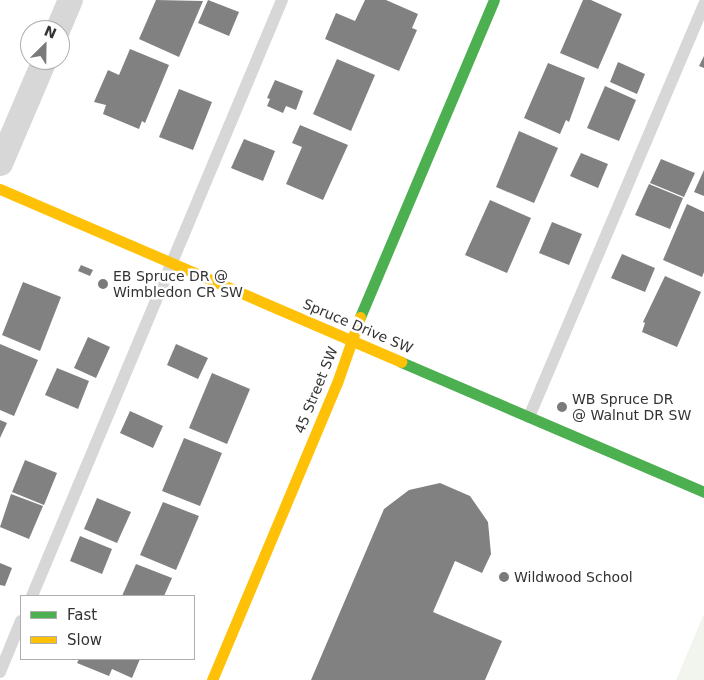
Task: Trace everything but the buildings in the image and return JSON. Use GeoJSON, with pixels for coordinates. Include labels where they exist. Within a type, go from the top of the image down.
{"type":"FeatureCollection","features":[{"type":"Feature","properties":{"kind":"street"},"geometry":{"type":"LineString","coordinates":[[61,20],[70,0]]}},
{"type":"Feature","properties":{"kind":"street","name":"45 Street SW"},"geometry":{"type":"LineString","coordinates":[[212,680],[337,383],[365,303],[494,0]]}},
{"type":"Feature","properties":{"kind":"street"},"geometry":{"type":"LineString","coordinates":[[0,163],[40,70]]}},
{"type":"Feature","properties":{"kind":"street","name":"Spruce Drive SW"},"geometry":{"type":"LineString","coordinates":[[0,189],[704,492]]}},
{"type":"Feature","properties":{"kind":"lane"},"geometry":{"type":"LineString","coordinates":[[32,595],[282,0]]}},
{"type":"Feature","properties":{"kind":"lane"},"geometry":{"type":"LineString","coordinates":[[529,417],[704,4]]}},
{"type":"Feature","properties":{"kind":"lane"},"geometry":{"type":"LineString","coordinates":[[0,672],[20,623]]}},
{"type":"Feature","properties":{"kind":"shaded area"},"geometry":{"type":"Polygon","coordinates":[[[704,614],[704,680],[676,680],[704,614]]]}},
{"type":"Feature","properties":{"kind":"traffic: fast"},"geometry":{"type":"LineString","coordinates":[[360,317],[494,0]]}},
{"type":"Feature","properties":{"kind":"traffic: fast"},"geometry":{"type":"LineString","coordinates":[[401,362],[704,492]]}},
{"type":"Feature","properties":{"kind":"traffic: slow"},"geometry":{"type":"LineString","coordinates":[[0,189],[401,362]]}},
{"type":"Feature","properties":{"kind":"traffic: slow"},"geometry":{"type":"LineString","coordinates":[[212,680],[337,383],[360,317]]}},
{"type":"Feature","properties":{"kind":"place","name":"EB Spruce DR @ Wimbledon CR SW"},"geometry":{"type":"Point","coordinates":[103,284]}},
{"type":"Feature","properties":{"kind":"place","name":"WB Spruce DR @ Walnut DR SW"},"geometry":{"type":"Point","coordinates":[562,407]}},
{"type":"Feature","properties":{"kind":"place","name":"Wildwood School"},"geometry":{"type":"Point","coordinates":[504,577]}}]}
